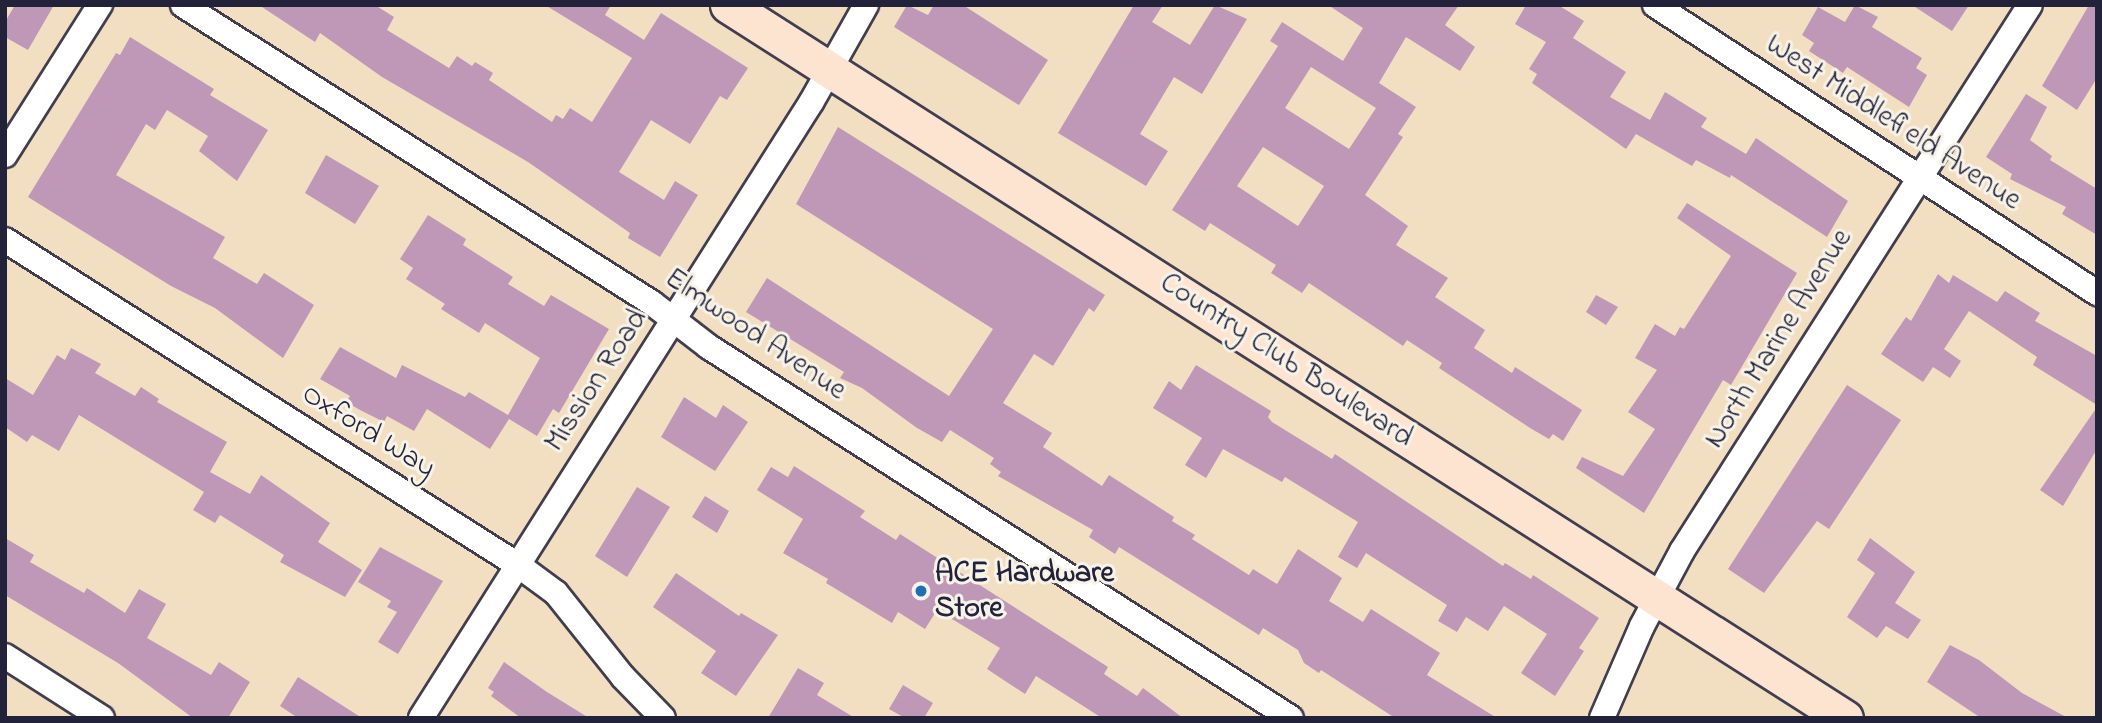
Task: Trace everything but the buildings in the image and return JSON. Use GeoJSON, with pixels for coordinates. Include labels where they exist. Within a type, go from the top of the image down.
{"type":"FeatureCollection","features":[{"type":"Feature","properties":{"kind":"street"},"geometry":{"type":"LineString","coordinates":[[5,155],[100,5]]}},
{"type":"Feature","properties":{"kind":"street","name":"Elmwood Avenue"},"geometry":{"type":"LineString","coordinates":[[183,5],[1291,718]]}},
{"type":"Feature","properties":{"kind":"street","name":"Country Club Boulevard"},"geometry":{"type":"LineString","coordinates":[[728,5],[1845,718]]}},
{"type":"Feature","properties":{"kind":"street","name":"Mission Road"},"geometry":{"type":"LineString","coordinates":[[421,718],[674,320],[830,70],[866,5]]}},
{"type":"Feature","properties":{"kind":"street","name":"West Middlefield Avenue"},"geometry":{"type":"LineString","coordinates":[[1655,5],[2097,293]]}},
{"type":"Feature","properties":{"kind":"street","name":"North Marine Avenue"},"geometry":{"type":"LineString","coordinates":[[1602,718],[1656,597],[2029,5]]}},
{"type":"Feature","properties":{"kind":"street","name":"Oxford Way"},"geometry":{"type":"LineString","coordinates":[[5,240],[518,565],[556,593],[623,677],[663,718]]}},
{"type":"Feature","properties":{"kind":"street"},"geometry":{"type":"LineString","coordinates":[[5,656],[102,718]]}},
{"type":"Feature","properties":{"kind":"place","name":"ACE Hardware Store"},"geometry":{"type":"Point","coordinates":[921,591]}}]}
